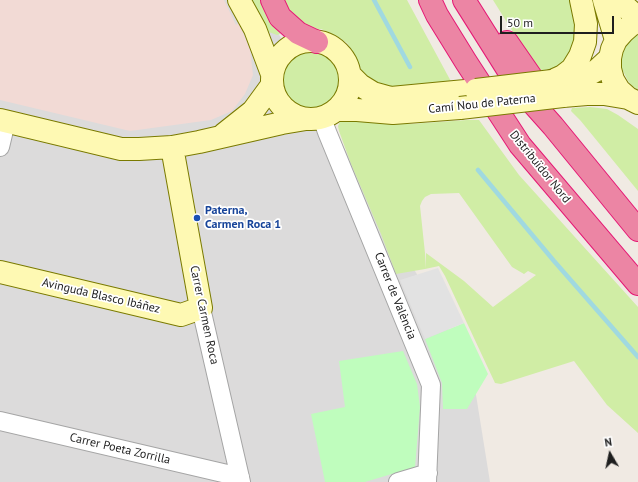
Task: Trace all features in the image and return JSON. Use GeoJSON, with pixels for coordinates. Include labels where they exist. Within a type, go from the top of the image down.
{"type":"FeatureCollection","features":[{"type":"Feature","properties":{"kind":"highway"},"geometry":{"type":"LineString","coordinates":[[272,0],[280,17],[298,33],[317,42]]}},
{"type":"Feature","properties":{"kind":"highway"},"geometry":{"type":"LineString","coordinates":[[415,0],[426,19],[466,62]]}},
{"type":"Feature","properties":{"kind":"highway","name":"Distribuïdor Nord"},"geometry":{"type":"LineString","coordinates":[[430,0],[437,15],[466,62],[520,145],[638,284]]}},
{"type":"Feature","properties":{"kind":"highway"},"geometry":{"type":"LineString","coordinates":[[464,0],[520,89],[553,126],[638,230]]}},
{"type":"Feature","properties":{"kind":"highway"},"geometry":{"type":"LineString","coordinates":[[478,0],[534,81],[553,126]]}},
{"type":"Feature","properties":{"kind":"street"},"geometry":{"type":"LineString","coordinates":[[239,0],[255,30],[272,80],[275,97],[283,108],[293,115],[321,116]]}},
{"type":"Feature","properties":{"kind":"street"},"geometry":{"type":"LineString","coordinates":[[557,88],[563,76],[572,69],[580,56],[585,42],[586,24],[581,0]]}},
{"type":"Feature","properties":{"kind":"street"},"geometry":{"type":"LineString","coordinates":[[604,0],[613,49],[610,69],[613,80],[619,90],[635,102]]}},
{"type":"Feature","properties":{"kind":"street"},"geometry":{"type":"LineString","coordinates":[[618,0],[638,18]]}},
{"type":"Feature","properties":{"kind":"street","name":"Camí Nou de Paterna"},"geometry":{"type":"LineString","coordinates":[[321,116],[357,110],[393,113],[456,100],[557,88],[574,83],[597,70],[613,49],[623,32],[631,25],[638,22]]}},
{"type":"Feature","properties":{"kind":"street"},"geometry":{"type":"LineString","coordinates":[[255,30],[276,43],[290,47]]}},
{"type":"Feature","properties":{"kind":"street"},"geometry":{"type":"LineString","coordinates":[[0,147],[3,121],[121,149],[139,150],[172,147],[220,138],[282,123],[321,116],[344,101],[349,88],[350,75],[346,63],[339,52],[328,45],[308,41],[298,43],[290,47],[282,54],[275,64],[272,80],[253,111],[220,138]]}},
{"type":"Feature","properties":{"kind":"street","name":"Camí Nou de Paterna"},"geometry":{"type":"LineString","coordinates":[[350,75],[360,85],[373,93],[391,98],[456,100],[476,90],[557,88],[587,94],[604,94],[635,102]]}},
{"type":"Feature","properties":{"kind":"street","name":"Carrer de València"},"geometry":{"type":"LineString","coordinates":[[321,116],[431,385],[428,477]]}},
{"type":"Feature","properties":{"kind":"street","name":"Carrer Carmen Roca"},"geometry":{"type":"LineString","coordinates":[[172,147],[201,308],[240,480]]}},
{"type":"Feature","properties":{"kind":"street","name":"Avinguda Blasco Ibáñez"},"geometry":{"type":"LineString","coordinates":[[0,272],[181,315],[201,308]]}},
{"type":"Feature","properties":{"kind":"street","name":"Carrer Poeta Zorrilla"},"geometry":{"type":"LineString","coordinates":[[0,421],[240,480]]}},
{"type":"Feature","properties":{"kind":"street"},"geometry":{"type":"LineString","coordinates":[[398,482],[428,477]]}},
{"type":"Feature","properties":{"kind":"shaded area"},"geometry":{"type":"Polygon","coordinates":[[[0,0],[259,0],[472,370],[490,482],[0,482],[0,0]]]}},
{"type":"Feature","properties":{"kind":"shaded area"},"geometry":{"type":"Polygon","coordinates":[[[0,0],[224,0],[236,25],[239,23],[250,49],[253,75],[245,94],[232,111],[211,120],[130,131],[0,100],[0,0]]]}},
{"type":"Feature","properties":{"kind":"shaded area"},"geometry":{"type":"Polygon","coordinates":[[[438,268],[464,323],[425,339],[400,280],[438,268]]]}},
{"type":"Feature","properties":{"kind":"green space"},"geometry":{"type":"Polygon","coordinates":[[[248,0],[260,0],[280,30],[280,34],[277,35],[269,32],[262,26],[248,0]]]}},
{"type":"Feature","properties":{"kind":"green space"},"geometry":{"type":"Polygon","coordinates":[[[280,0],[407,0],[454,87],[389,90],[364,76],[355,55],[347,43],[335,35],[321,29],[301,27],[280,0]]]}},
{"type":"Feature","properties":{"kind":"green space"},"geometry":{"type":"Polygon","coordinates":[[[493,0],[573,0],[578,43],[562,72],[538,72],[493,0]]]}},
{"type":"Feature","properties":{"kind":"green space"},"geometry":{"type":"Polygon","coordinates":[[[638,34],[638,90],[628,81],[622,69],[621,62],[624,49],[638,34]]]}},
{"type":"Feature","properties":{"kind":"green space"},"geometry":{"type":"Polygon","coordinates":[[[311,50],[328,55],[336,63],[341,80],[336,97],[328,105],[311,110],[294,105],[286,97],[281,80],[286,63],[294,55],[311,50]]]}},
{"type":"Feature","properties":{"kind":"green space"},"geometry":{"type":"Polygon","coordinates":[[[590,107],[607,109],[638,129],[638,191],[571,111],[572,108],[590,107]]]}},
{"type":"Feature","properties":{"kind":"green space"},"geometry":{"type":"Polygon","coordinates":[[[342,118],[376,121],[390,124],[479,120],[519,175],[638,307],[638,433],[607,405],[574,361],[501,384],[495,383],[439,266],[425,269],[396,274],[339,131],[338,126],[342,118]],[[459,193],[431,194],[425,197],[422,201],[420,206],[425,253],[425,269],[426,253],[464,281],[493,307],[536,275],[528,271],[524,274],[512,267],[459,193]]]}},
{"type":"Feature","properties":{"kind":"green space"},"geometry":{"type":"Polygon","coordinates":[[[464,323],[488,374],[467,409],[443,409],[442,383],[425,339],[464,323]]]}},
{"type":"Feature","properties":{"kind":"green space"},"geometry":{"type":"Polygon","coordinates":[[[403,351],[417,384],[420,407],[415,467],[365,482],[325,482],[311,414],[345,407],[339,361],[403,351]]]}},
{"type":"Feature","properties":{"kind":"waterway"},"geometry":{"type":"LineString","coordinates":[[374,0],[410,67]]}},
{"type":"Feature","properties":{"kind":"waterway"},"geometry":{"type":"LineString","coordinates":[[478,170],[554,261],[638,357]]}},
{"type":"Feature","properties":{"kind":"place","name":"Paterna, Carmen Roca 1"},"geometry":{"type":"Point","coordinates":[197,218]}}]}
